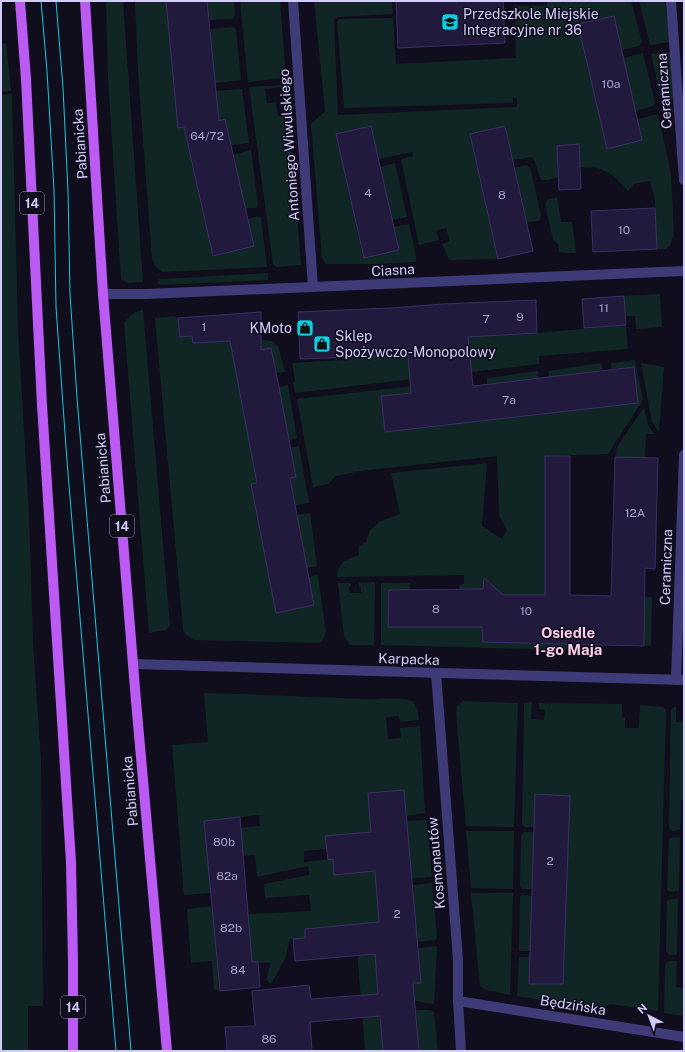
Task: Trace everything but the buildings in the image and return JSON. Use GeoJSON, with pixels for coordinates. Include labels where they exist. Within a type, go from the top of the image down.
{"type":"FeatureCollection","features":[{"type":"Feature","properties":{"kind":"main road","name":"14"},"geometry":{"type":"LineString","coordinates":[[20,1],[26,79],[42,405],[71,862],[73,1051]]}},
{"type":"Feature","properties":{"kind":"main road","name":"Pabianicka"},"geometry":{"type":"LineString","coordinates":[[85,1],[103,294],[133,664],[167,1051]]}},
{"type":"Feature","properties":{"kind":"street","name":"Antoniego Wiwulskiego"},"geometry":{"type":"LineString","coordinates":[[293,1],[313,287]]}},
{"type":"Feature","properties":{"kind":"street","name":"Ceramiczna"},"geometry":{"type":"LineString","coordinates":[[671,1],[684,180]]}},
{"type":"Feature","properties":{"kind":"street","name":"Ciasna"},"geometry":{"type":"LineString","coordinates":[[103,294],[147,294],[684,271]]}},
{"type":"Feature","properties":{"kind":"street","name":"Ceramiczna"},"geometry":{"type":"LineString","coordinates":[[680,680],[684,455]]}},
{"type":"Feature","properties":{"kind":"street","name":"Karpacka"},"geometry":{"type":"LineString","coordinates":[[133,664],[680,680]]}},
{"type":"Feature","properties":{"kind":"street","name":"Kosmonautów"},"geometry":{"type":"LineString","coordinates":[[436,673],[458,960],[458,1001],[461,1051]]}},
{"type":"Feature","properties":{"kind":"street","name":"Będzińska"},"geometry":{"type":"LineString","coordinates":[[458,1001],[684,1037]]}},
{"type":"Feature","properties":{"kind":"green space"},"geometry":{"type":"Polygon","coordinates":[[[106,1],[123,1],[143,282],[128,283],[121,279],[108,79],[106,1]]]}},
{"type":"Feature","properties":{"kind":"green space"},"geometry":{"type":"Polygon","coordinates":[[[135,1],[166,1],[178,128],[184,127],[213,256],[254,246],[248,219],[258,216],[261,217],[267,267],[162,272],[156,267],[152,259],[138,72],[135,1]]]}},
{"type":"Feature","properties":{"kind":"green space"},"geometry":{"type":"Polygon","coordinates":[[[207,1],[234,1],[235,16],[232,19],[209,20],[207,1]]]}},
{"type":"Feature","properties":{"kind":"green space"},"geometry":{"type":"Polygon","coordinates":[[[240,1],[280,1],[286,78],[248,82],[240,1]]]}},
{"type":"Feature","properties":{"kind":"green space"},"geometry":{"type":"Polygon","coordinates":[[[314,1],[392,1],[393,14],[338,17],[334,20],[338,115],[517,107],[517,98],[513,98],[513,103],[344,108],[337,22],[339,19],[393,18],[396,64],[516,58],[514,6],[547,6],[547,1],[631,1],[642,42],[639,46],[622,50],[614,16],[578,24],[607,148],[642,140],[638,119],[658,114],[671,173],[674,234],[670,246],[665,249],[657,249],[655,200],[650,181],[634,184],[628,191],[610,174],[601,169],[580,167],[579,144],[557,146],[558,177],[548,180],[541,180],[533,157],[513,160],[505,126],[470,134],[498,259],[449,260],[442,244],[450,241],[446,228],[436,231],[439,240],[419,245],[401,159],[413,156],[412,152],[379,159],[371,126],[336,134],[363,258],[399,250],[394,227],[409,224],[416,262],[326,264],[322,258],[311,124],[325,111],[314,1]]]}},
{"type":"Feature","properties":{"kind":"green space"},"geometry":{"type":"Polygon","coordinates":[[[639,1],[665,1],[670,42],[650,45],[639,1]]]}},
{"type":"Feature","properties":{"kind":"green space"},"geometry":{"type":"Polygon","coordinates":[[[233,27],[236,29],[241,80],[215,83],[210,29],[233,27]]]}},
{"type":"Feature","properties":{"kind":"green space"},"geometry":{"type":"Polygon","coordinates":[[[6,43],[11,91],[1,92],[1,44],[6,43]]]}},
{"type":"Feature","properties":{"kind":"green space"},"geometry":{"type":"Polygon","coordinates":[[[670,52],[674,99],[662,102],[651,54],[670,52]]]}},
{"type":"Feature","properties":{"kind":"green space"},"geometry":{"type":"Polygon","coordinates":[[[643,53],[655,103],[653,106],[635,111],[623,58],[643,53]]]}},
{"type":"Feature","properties":{"kind":"green space"},"geometry":{"type":"Polygon","coordinates":[[[282,85],[282,87],[265,89],[267,103],[276,102],[278,116],[289,115],[301,265],[276,267],[273,264],[249,87],[282,85]]]}},
{"type":"Feature","properties":{"kind":"green space"},"geometry":{"type":"Polygon","coordinates":[[[242,89],[249,143],[232,145],[225,120],[219,121],[215,91],[242,89]]]}},
{"type":"Feature","properties":{"kind":"green space"},"geometry":{"type":"Polygon","coordinates":[[[12,94],[18,330],[29,515],[33,642],[41,761],[43,1006],[28,1006],[28,1051],[1,1051],[1,95],[12,94]]]}},
{"type":"Feature","properties":{"kind":"green space"},"geometry":{"type":"Polygon","coordinates":[[[251,150],[258,205],[256,208],[245,208],[233,155],[251,150]]]}},
{"type":"Feature","properties":{"kind":"green space"},"geometry":{"type":"Polygon","coordinates":[[[395,163],[407,217],[392,220],[381,167],[395,163]]]}},
{"type":"Feature","properties":{"kind":"green space"},"geometry":{"type":"Polygon","coordinates":[[[526,165],[530,167],[541,215],[540,220],[527,223],[515,168],[526,165]]]}},
{"type":"Feature","properties":{"kind":"green space"},"geometry":{"type":"Polygon","coordinates":[[[557,197],[561,222],[572,222],[576,253],[559,252],[558,244],[553,239],[545,205],[547,200],[557,197]]]}},
{"type":"Feature","properties":{"kind":"green space"},"geometry":{"type":"Polygon","coordinates":[[[268,273],[268,280],[158,284],[159,279],[268,273]]]}},
{"type":"Feature","properties":{"kind":"green space"},"geometry":{"type":"Polygon","coordinates":[[[660,294],[662,327],[636,329],[635,316],[625,316],[624,296],[660,294]]]}},
{"type":"Feature","properties":{"kind":"green space"},"geometry":{"type":"Polygon","coordinates":[[[143,310],[170,626],[166,630],[149,633],[124,323],[130,316],[143,310]]]}},
{"type":"Feature","properties":{"kind":"green space"},"geometry":{"type":"Polygon","coordinates":[[[174,316],[178,318],[180,337],[192,336],[193,343],[258,339],[271,341],[278,346],[285,372],[276,373],[271,348],[233,356],[257,483],[251,484],[276,612],[314,605],[309,577],[318,575],[326,633],[322,642],[194,640],[185,634],[183,629],[155,318],[174,316]]]}},
{"type":"Feature","properties":{"kind":"green space"},"geometry":{"type":"Polygon","coordinates":[[[626,325],[628,349],[539,356],[539,364],[295,393],[293,383],[295,381],[292,363],[344,360],[344,357],[407,350],[408,358],[470,358],[468,338],[470,337],[626,325]]]}},
{"type":"Feature","properties":{"kind":"green space"},"geometry":{"type":"Polygon","coordinates":[[[635,360],[643,400],[608,454],[545,456],[545,564],[569,564],[569,595],[503,595],[483,589],[460,590],[459,585],[464,584],[464,575],[337,577],[339,568],[344,562],[359,555],[358,547],[366,542],[370,530],[379,522],[400,514],[391,473],[487,463],[482,526],[502,539],[507,530],[499,515],[497,456],[360,471],[336,476],[328,484],[313,487],[297,399],[414,386],[415,392],[381,397],[385,432],[638,403],[634,367],[612,369],[611,363],[635,360]]]}},
{"type":"Feature","properties":{"kind":"green space"},"geometry":{"type":"Polygon","coordinates":[[[601,363],[603,370],[549,377],[548,371],[601,363]]]}},
{"type":"Feature","properties":{"kind":"green space"},"geometry":{"type":"Polygon","coordinates":[[[641,363],[664,367],[659,432],[652,422],[641,363]]]}},
{"type":"Feature","properties":{"kind":"green space"},"geometry":{"type":"Polygon","coordinates":[[[538,371],[539,378],[487,384],[487,378],[538,371]]]}},
{"type":"Feature","properties":{"kind":"green space"},"geometry":{"type":"Polygon","coordinates":[[[288,385],[297,438],[289,440],[279,387],[288,385]]]}},
{"type":"Feature","properties":{"kind":"green space"},"geometry":{"type":"Polygon","coordinates":[[[644,407],[648,425],[654,434],[646,434],[645,458],[615,457],[617,447],[644,407]]]}},
{"type":"Feature","properties":{"kind":"green space"},"geometry":{"type":"Polygon","coordinates":[[[299,446],[309,503],[295,505],[290,478],[296,477],[290,448],[299,446]]]}},
{"type":"Feature","properties":{"kind":"green space"},"geometry":{"type":"Polygon","coordinates":[[[310,513],[317,566],[307,568],[297,515],[310,513]]]}},
{"type":"Feature","properties":{"kind":"green space"},"geometry":{"type":"Polygon","coordinates":[[[374,582],[374,645],[350,645],[344,636],[338,583],[351,583],[351,586],[349,587],[350,593],[361,593],[359,583],[374,582]]]}},
{"type":"Feature","properties":{"kind":"green space"},"geometry":{"type":"Polygon","coordinates":[[[381,583],[410,583],[410,590],[389,590],[388,627],[482,627],[483,642],[602,645],[602,651],[381,645],[381,583]]]}},
{"type":"Feature","properties":{"kind":"green space"},"geometry":{"type":"Polygon","coordinates":[[[645,596],[652,597],[651,646],[644,646],[645,596]]]}},
{"type":"Feature","properties":{"kind":"green space"},"geometry":{"type":"Polygon","coordinates":[[[204,693],[364,699],[395,698],[413,701],[418,711],[419,720],[400,722],[399,716],[386,717],[388,739],[401,738],[400,728],[420,726],[425,813],[407,816],[404,790],[368,793],[385,984],[377,984],[383,1051],[365,1051],[355,925],[305,929],[305,938],[290,939],[285,959],[271,984],[266,980],[271,963],[252,962],[248,914],[311,911],[309,895],[265,898],[264,884],[309,875],[308,866],[257,877],[255,855],[243,856],[240,828],[260,826],[259,815],[204,821],[211,893],[184,895],[172,745],[208,742],[204,693]],[[336,835],[325,836],[327,849],[304,851],[304,862],[333,859],[335,875],[337,848],[336,835]]]}},
{"type":"Feature","properties":{"kind":"green space"},"geometry":{"type":"Polygon","coordinates":[[[463,701],[518,703],[514,827],[466,826],[456,714],[457,706],[463,701]]]}},
{"type":"Feature","properties":{"kind":"green space"},"geometry":{"type":"Polygon","coordinates":[[[532,702],[531,719],[544,720],[545,710],[539,709],[539,703],[622,704],[622,717],[625,718],[625,728],[639,728],[640,705],[662,707],[666,709],[658,1011],[610,1004],[600,1010],[517,996],[519,957],[530,957],[529,984],[563,984],[570,797],[534,827],[525,827],[522,824],[524,703],[532,702]]]}},
{"type":"Feature","properties":{"kind":"green space"},"geometry":{"type":"Polygon","coordinates":[[[676,707],[676,722],[684,722],[684,800],[681,800],[680,830],[673,831],[669,828],[671,710],[676,707]]]}},
{"type":"Feature","properties":{"kind":"green space"},"geometry":{"type":"Polygon","coordinates":[[[407,821],[427,821],[432,877],[412,878],[407,821]]]}},
{"type":"Feature","properties":{"kind":"green space"},"geometry":{"type":"Polygon","coordinates":[[[466,831],[514,831],[513,889],[471,888],[466,831]]]}},
{"type":"Feature","properties":{"kind":"green space"},"geometry":{"type":"Polygon","coordinates":[[[524,832],[534,832],[532,889],[522,889],[520,886],[521,836],[524,832]]]}},
{"type":"Feature","properties":{"kind":"green space"},"geometry":{"type":"Polygon","coordinates":[[[673,837],[680,837],[679,891],[671,892],[667,890],[669,839],[673,837]]]}},
{"type":"Feature","properties":{"kind":"green space"},"geometry":{"type":"Polygon","coordinates":[[[432,883],[437,938],[435,940],[417,942],[413,885],[432,883]]]}},
{"type":"Feature","properties":{"kind":"green space"},"geometry":{"type":"Polygon","coordinates":[[[471,893],[513,893],[510,995],[486,990],[480,986],[471,893]]]}},
{"type":"Feature","properties":{"kind":"green space"},"geometry":{"type":"Polygon","coordinates":[[[520,896],[532,896],[530,951],[519,951],[520,896]]]}},
{"type":"Feature","properties":{"kind":"green space"},"geometry":{"type":"Polygon","coordinates":[[[671,899],[678,899],[677,955],[670,955],[666,951],[667,901],[671,899]]]}},
{"type":"Feature","properties":{"kind":"green space"},"geometry":{"type":"Polygon","coordinates":[[[212,906],[219,991],[214,989],[212,961],[191,963],[187,909],[212,906]]]}},
{"type":"Feature","properties":{"kind":"green space"},"geometry":{"type":"Polygon","coordinates":[[[437,946],[434,1004],[415,1001],[414,983],[420,983],[418,948],[437,946]]]}},
{"type":"Feature","properties":{"kind":"green space"},"geometry":{"type":"Polygon","coordinates":[[[669,961],[677,961],[676,987],[684,988],[684,1016],[664,1013],[665,964],[669,961]]]}},
{"type":"Feature","properties":{"kind":"green space"},"geometry":{"type":"Polygon","coordinates":[[[416,1010],[430,1010],[434,1012],[438,1051],[419,1051],[416,1010]]]}},
{"type":"Feature","properties":{"kind":"tram line"},"geometry":{"type":"LineString","coordinates":[[41,1],[54,190],[56,307],[67,461],[116,1051]]}},
{"type":"Feature","properties":{"kind":"tram line"},"geometry":{"type":"LineString","coordinates":[[56,1],[63,88],[68,191],[70,294],[77,398],[131,1051]]}},
{"type":"Feature","properties":{"kind":"place","name":"Przedszkole Miejskie Integracyjne nr 36"},"geometry":{"type":"Point","coordinates":[450,22]}},
{"type":"Feature","properties":{"kind":"place","name":"KMoto"},"geometry":{"type":"Point","coordinates":[305,328]}},
{"type":"Feature","properties":{"kind":"place","name":"Sklep Spożywczo-Monopolowy"},"geometry":{"type":"Point","coordinates":[322,344]}},
{"type":"Feature","properties":{"kind":"district","name":"Osiedle 1-go Maja"},"geometry":{"type":"Point","coordinates":[568,640]}}]}
